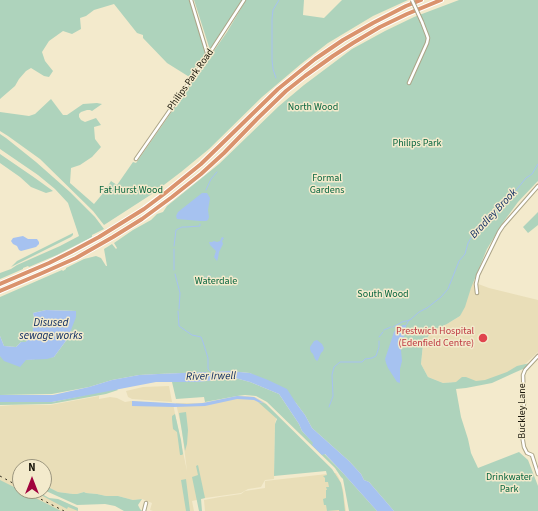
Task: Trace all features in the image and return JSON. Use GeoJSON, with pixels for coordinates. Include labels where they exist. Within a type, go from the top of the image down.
{"type":"FeatureCollection","features":[{"type":"Feature","properties":{"kind":"highway"},"geometry":{"type":"LineString","coordinates":[[0,284],[71,252],[144,209],[200,164],[278,89],[315,59],[343,40],[368,26],[406,6],[421,0]]}},
{"type":"Feature","properties":{"kind":"highway"},"geometry":{"type":"LineString","coordinates":[[0,291],[76,258],[142,219],[201,174],[258,118],[305,76],[352,43],[380,27],[441,0]]}},
{"type":"Feature","properties":{"kind":"street"},"geometry":{"type":"LineString","coordinates":[[191,0],[207,53],[209,54]]}},
{"type":"Feature","properties":{"kind":"street","name":"Philips Park Road"},"geometry":{"type":"LineString","coordinates":[[136,159],[209,54],[244,0]]}},
{"type":"Feature","properties":{"kind":"street"},"geometry":{"type":"LineString","coordinates":[[409,83],[427,43],[427,35],[412,0]]}},
{"type":"Feature","properties":{"kind":"street"},"geometry":{"type":"LineString","coordinates":[[477,293],[476,281],[478,275],[499,232],[538,186]]}},
{"type":"Feature","properties":{"kind":"street","name":"Buckley Lane"},"geometry":{"type":"LineString","coordinates":[[538,356],[525,370],[523,375],[524,403],[521,429],[523,444],[526,452],[532,455],[538,474]]}},
{"type":"Feature","properties":{"kind":"street"},"geometry":{"type":"LineString","coordinates":[[144,511],[146,502]]}},
{"type":"Feature","properties":{"kind":"shaded area","name":"Prestwich Hospital (Edenfield Centre)"},"geometry":{"type":"Polygon","coordinates":[[[473,282],[489,288],[538,300],[538,352],[523,366],[492,381],[443,383],[428,377],[421,364],[423,345],[432,331],[460,316],[473,282]]]}},
{"type":"Feature","properties":{"kind":"shaded area"},"geometry":{"type":"Polygon","coordinates":[[[169,386],[172,402],[132,399],[128,397],[126,391],[143,387],[169,386]]]}},
{"type":"Feature","properties":{"kind":"shaded area"},"geometry":{"type":"Polygon","coordinates":[[[99,396],[99,399],[110,397],[117,398],[125,402],[131,401],[173,404],[187,471],[182,431],[176,403],[202,403],[237,396],[255,397],[264,402],[277,415],[275,424],[274,479],[265,480],[261,487],[248,489],[241,493],[192,501],[194,511],[153,511],[150,510],[152,503],[142,499],[133,500],[118,496],[106,496],[84,492],[73,494],[58,492],[52,489],[52,459],[12,459],[12,491],[0,485],[0,406],[50,405],[99,396]]]}},
{"type":"Feature","properties":{"kind":"shaded area"},"geometry":{"type":"Polygon","coordinates":[[[336,473],[343,489],[346,511],[205,511],[204,500],[241,494],[245,491],[265,488],[265,481],[336,473]]]}},
{"type":"Feature","properties":{"kind":"shaded area"},"geometry":{"type":"Polygon","coordinates":[[[30,499],[58,499],[78,508],[78,511],[56,511],[30,499]]]}},
{"type":"Feature","properties":{"kind":"green space"},"geometry":{"type":"Polygon","coordinates":[[[0,0],[190,0],[207,56],[191,78],[167,63],[143,38],[143,35],[137,33],[114,4],[94,10],[86,16],[80,18],[81,29],[72,34],[63,31],[49,41],[42,52],[45,61],[53,71],[49,77],[44,76],[31,68],[26,71],[15,86],[0,99],[0,0]]]}},
{"type":"Feature","properties":{"kind":"green space"},"geometry":{"type":"Polygon","coordinates":[[[194,0],[242,0],[210,50],[194,0]]]}},
{"type":"Feature","properties":{"kind":"green space","name":"Fat Hurst Wood"},"geometry":{"type":"Polygon","coordinates":[[[246,0],[304,0],[303,15],[324,18],[342,0],[408,0],[373,16],[328,43],[262,97],[209,149],[181,172],[152,194],[104,225],[93,211],[40,159],[0,131],[0,112],[29,116],[35,114],[51,99],[63,115],[67,115],[83,104],[102,104],[92,111],[87,110],[79,114],[81,120],[85,122],[96,118],[101,125],[94,127],[95,139],[101,147],[92,157],[80,165],[71,168],[70,183],[94,204],[111,181],[117,185],[133,162],[136,163],[227,32],[246,0]]]}},
{"type":"Feature","properties":{"kind":"green space"},"geometry":{"type":"Polygon","coordinates":[[[459,0],[538,0],[538,181],[518,202],[502,224],[487,249],[465,307],[460,316],[432,331],[423,344],[421,364],[428,377],[443,383],[456,382],[462,377],[476,381],[485,380],[507,372],[517,366],[530,363],[523,369],[492,383],[456,389],[461,417],[471,453],[478,468],[519,452],[528,460],[538,486],[538,511],[394,511],[369,482],[364,480],[361,474],[349,461],[312,428],[296,403],[250,373],[229,371],[212,372],[210,374],[206,372],[139,375],[52,394],[0,395],[0,356],[26,360],[54,357],[68,338],[76,311],[46,310],[33,313],[35,321],[33,326],[33,334],[26,342],[21,342],[16,347],[4,346],[0,336],[0,297],[62,270],[63,271],[84,259],[96,256],[101,258],[107,266],[104,249],[112,244],[116,249],[117,248],[114,243],[151,220],[157,214],[163,212],[167,206],[219,164],[279,106],[304,85],[352,49],[414,17],[459,0]]]}},
{"type":"Feature","properties":{"kind":"green space"},"geometry":{"type":"Polygon","coordinates":[[[0,134],[36,162],[70,192],[95,217],[104,229],[57,255],[29,267],[23,268],[0,279],[0,273],[79,236],[68,203],[55,189],[38,175],[0,149],[0,134]]]}},
{"type":"Feature","properties":{"kind":"green space"},"geometry":{"type":"Polygon","coordinates":[[[0,154],[53,191],[46,193],[31,187],[0,163],[0,154]]]}},
{"type":"Feature","properties":{"kind":"green space"},"geometry":{"type":"Polygon","coordinates":[[[538,212],[538,225],[528,233],[523,227],[538,212]]]}},
{"type":"Feature","properties":{"kind":"green space"},"geometry":{"type":"Polygon","coordinates":[[[73,233],[71,237],[11,267],[17,261],[73,233]]]}},
{"type":"Feature","properties":{"kind":"green space"},"geometry":{"type":"Polygon","coordinates":[[[235,378],[250,382],[279,394],[302,431],[377,511],[349,511],[343,479],[335,468],[267,402],[256,396],[245,395],[205,402],[204,397],[176,399],[172,382],[197,382],[235,378]]]}},
{"type":"Feature","properties":{"kind":"green space"},"geometry":{"type":"Polygon","coordinates":[[[114,389],[118,390],[106,394],[51,404],[0,405],[0,402],[52,402],[114,389]]]}},
{"type":"Feature","properties":{"kind":"green space"},"geometry":{"type":"Polygon","coordinates":[[[258,402],[266,404],[332,469],[341,483],[345,511],[327,511],[326,505],[324,505],[323,499],[326,498],[326,487],[329,487],[328,482],[325,482],[325,478],[323,476],[327,475],[326,471],[274,476],[275,424],[277,419],[258,402]]]}},
{"type":"Feature","properties":{"kind":"green space"},"geometry":{"type":"Polygon","coordinates":[[[186,412],[188,430],[185,451],[179,413],[186,412]]]}},
{"type":"Feature","properties":{"kind":"green space"},"geometry":{"type":"Polygon","coordinates":[[[175,414],[181,440],[182,455],[180,455],[177,432],[173,429],[172,416],[175,414]]]}},
{"type":"Feature","properties":{"kind":"green space"},"geometry":{"type":"Polygon","coordinates":[[[198,465],[205,498],[201,499],[202,511],[199,511],[192,477],[198,475],[196,466],[198,465]]]}},
{"type":"Feature","properties":{"kind":"green space"},"geometry":{"type":"Polygon","coordinates":[[[186,479],[190,511],[186,511],[181,480],[186,479]]]}},
{"type":"Feature","properties":{"kind":"green space"},"geometry":{"type":"Polygon","coordinates":[[[0,480],[12,486],[12,499],[38,499],[61,511],[0,511],[0,480]]]}},
{"type":"Feature","properties":{"kind":"green space"},"geometry":{"type":"Polygon","coordinates":[[[52,489],[58,492],[73,494],[84,492],[106,496],[118,496],[133,500],[142,499],[138,505],[142,511],[124,511],[115,506],[105,504],[77,505],[52,494],[52,489]]]}},
{"type":"Feature","properties":{"kind":"green space"},"geometry":{"type":"Polygon","coordinates":[[[48,499],[58,499],[78,508],[78,511],[68,507],[67,509],[48,499]]]}},
{"type":"Feature","properties":{"kind":"water"},"geometry":{"type":"Polygon","coordinates":[[[202,193],[207,193],[210,198],[208,220],[200,221],[177,219],[176,216],[178,212],[202,193]]]}},
{"type":"Feature","properties":{"kind":"water"},"geometry":{"type":"Polygon","coordinates":[[[23,236],[28,239],[37,239],[39,244],[36,247],[21,251],[19,250],[11,241],[13,238],[23,236]]]}},
{"type":"Feature","properties":{"kind":"water"},"geometry":{"type":"Polygon","coordinates":[[[222,237],[224,238],[222,241],[223,244],[217,261],[214,257],[216,251],[209,242],[220,241],[222,237]]]}},
{"type":"Feature","properties":{"kind":"water","name":"Disused sewage works"},"geometry":{"type":"Polygon","coordinates":[[[46,310],[76,311],[76,317],[68,338],[54,357],[47,359],[26,360],[20,367],[4,361],[0,356],[0,336],[4,346],[16,347],[21,342],[26,342],[28,335],[33,334],[33,326],[35,321],[33,313],[46,310]]]}},
{"type":"Feature","properties":{"kind":"water"},"geometry":{"type":"Polygon","coordinates":[[[406,325],[406,328],[401,350],[402,361],[400,369],[400,383],[397,382],[388,368],[385,359],[394,332],[397,328],[406,325]]]}},
{"type":"Feature","properties":{"kind":"water"},"geometry":{"type":"Polygon","coordinates":[[[317,340],[324,348],[317,361],[311,352],[310,347],[314,341],[317,340]]]}},
{"type":"Feature","properties":{"kind":"water","name":"River Irwell"},"geometry":{"type":"Polygon","coordinates":[[[229,371],[250,373],[287,389],[312,428],[349,461],[361,474],[364,480],[369,482],[394,511],[377,511],[325,454],[322,455],[312,445],[313,443],[302,431],[279,394],[250,382],[235,378],[197,382],[156,382],[52,402],[0,402],[0,395],[53,395],[112,380],[139,375],[206,372],[210,374],[212,372],[229,371]]]}},
{"type":"Feature","properties":{"kind":"water"},"geometry":{"type":"Polygon","coordinates":[[[237,396],[254,397],[264,403],[254,400],[237,399],[205,406],[132,406],[132,401],[187,404],[203,403],[237,396]]]}},
{"type":"Feature","properties":{"kind":"waterway"},"geometry":{"type":"LineString","coordinates":[[276,78],[272,60],[272,19],[273,10],[279,0]]}},
{"type":"Feature","properties":{"kind":"waterway","name":"Bradley Brook"},"geometry":{"type":"LineString","coordinates":[[393,327],[410,320],[441,297],[448,289],[459,261],[465,254],[471,238],[493,215],[499,211],[526,178],[532,174],[538,164]]}},
{"type":"Feature","properties":{"kind":"waterway"},"geometry":{"type":"LineString","coordinates":[[206,190],[211,179],[217,172]]}},
{"type":"Feature","properties":{"kind":"waterway"},"geometry":{"type":"LineString","coordinates":[[174,246],[176,230],[182,227],[200,226],[200,224]]}},
{"type":"Feature","properties":{"kind":"waterway"},"geometry":{"type":"LineString","coordinates":[[174,249],[174,270]]}},
{"type":"Feature","properties":{"kind":"waterway"},"geometry":{"type":"LineString","coordinates":[[175,274],[180,293],[179,309]]}},
{"type":"Feature","properties":{"kind":"waterway"},"geometry":{"type":"LineString","coordinates":[[202,281],[210,275]]}},
{"type":"Feature","properties":{"kind":"waterway","name":"River Irwell"},"geometry":{"type":"LineString","coordinates":[[178,311],[179,326],[192,335],[201,337],[208,358],[208,369],[211,372]]}},
{"type":"Feature","properties":{"kind":"waterway","name":"Bradley Brook"},"geometry":{"type":"LineString","coordinates":[[406,325],[409,320]]}},
{"type":"Feature","properties":{"kind":"waterway","name":"Bradley Brook"},"geometry":{"type":"LineString","coordinates":[[384,330],[391,327]]}},
{"type":"Feature","properties":{"kind":"waterway","name":"Bradley Brook"},"geometry":{"type":"LineString","coordinates":[[379,337],[383,332]]}},
{"type":"Feature","properties":{"kind":"waterway","name":"Bradley Brook"},"geometry":{"type":"LineString","coordinates":[[329,407],[333,396],[332,375],[334,367],[340,362],[362,362],[365,359],[376,356],[379,341]]}},
{"type":"Feature","properties":{"kind":"railway"},"geometry":{"type":"LineString","coordinates":[[0,476],[12,483]]}},
{"type":"Feature","properties":{"kind":"railway"},"geometry":{"type":"LineString","coordinates":[[41,499],[64,511]]}},
{"type":"Feature","properties":{"kind":"place","name":"Prestwich Hospital (Edenfield Centre)"},"geometry":{"type":"Point","coordinates":[483,338]}},
{"type":"Feature","properties":{"kind":"park label","name":"North Wood"},"geometry":{"type":"Point","coordinates":[313,108]}},
{"type":"Feature","properties":{"kind":"park label","name":"Philips Park"},"geometry":{"type":"Point","coordinates":[417,144]}},
{"type":"Feature","properties":{"kind":"park label","name":"Formal Gardens"},"geometry":{"type":"Point","coordinates":[327,184]}},
{"type":"Feature","properties":{"kind":"park label","name":"Waterdale"},"geometry":{"type":"Point","coordinates":[216,282]}},
{"type":"Feature","properties":{"kind":"park label","name":"South Wood"},"geometry":{"type":"Point","coordinates":[383,295]}},
{"type":"Feature","properties":{"kind":"park label","name":"Drinkwater Park"},"geometry":{"type":"Point","coordinates":[509,484]}}]}
